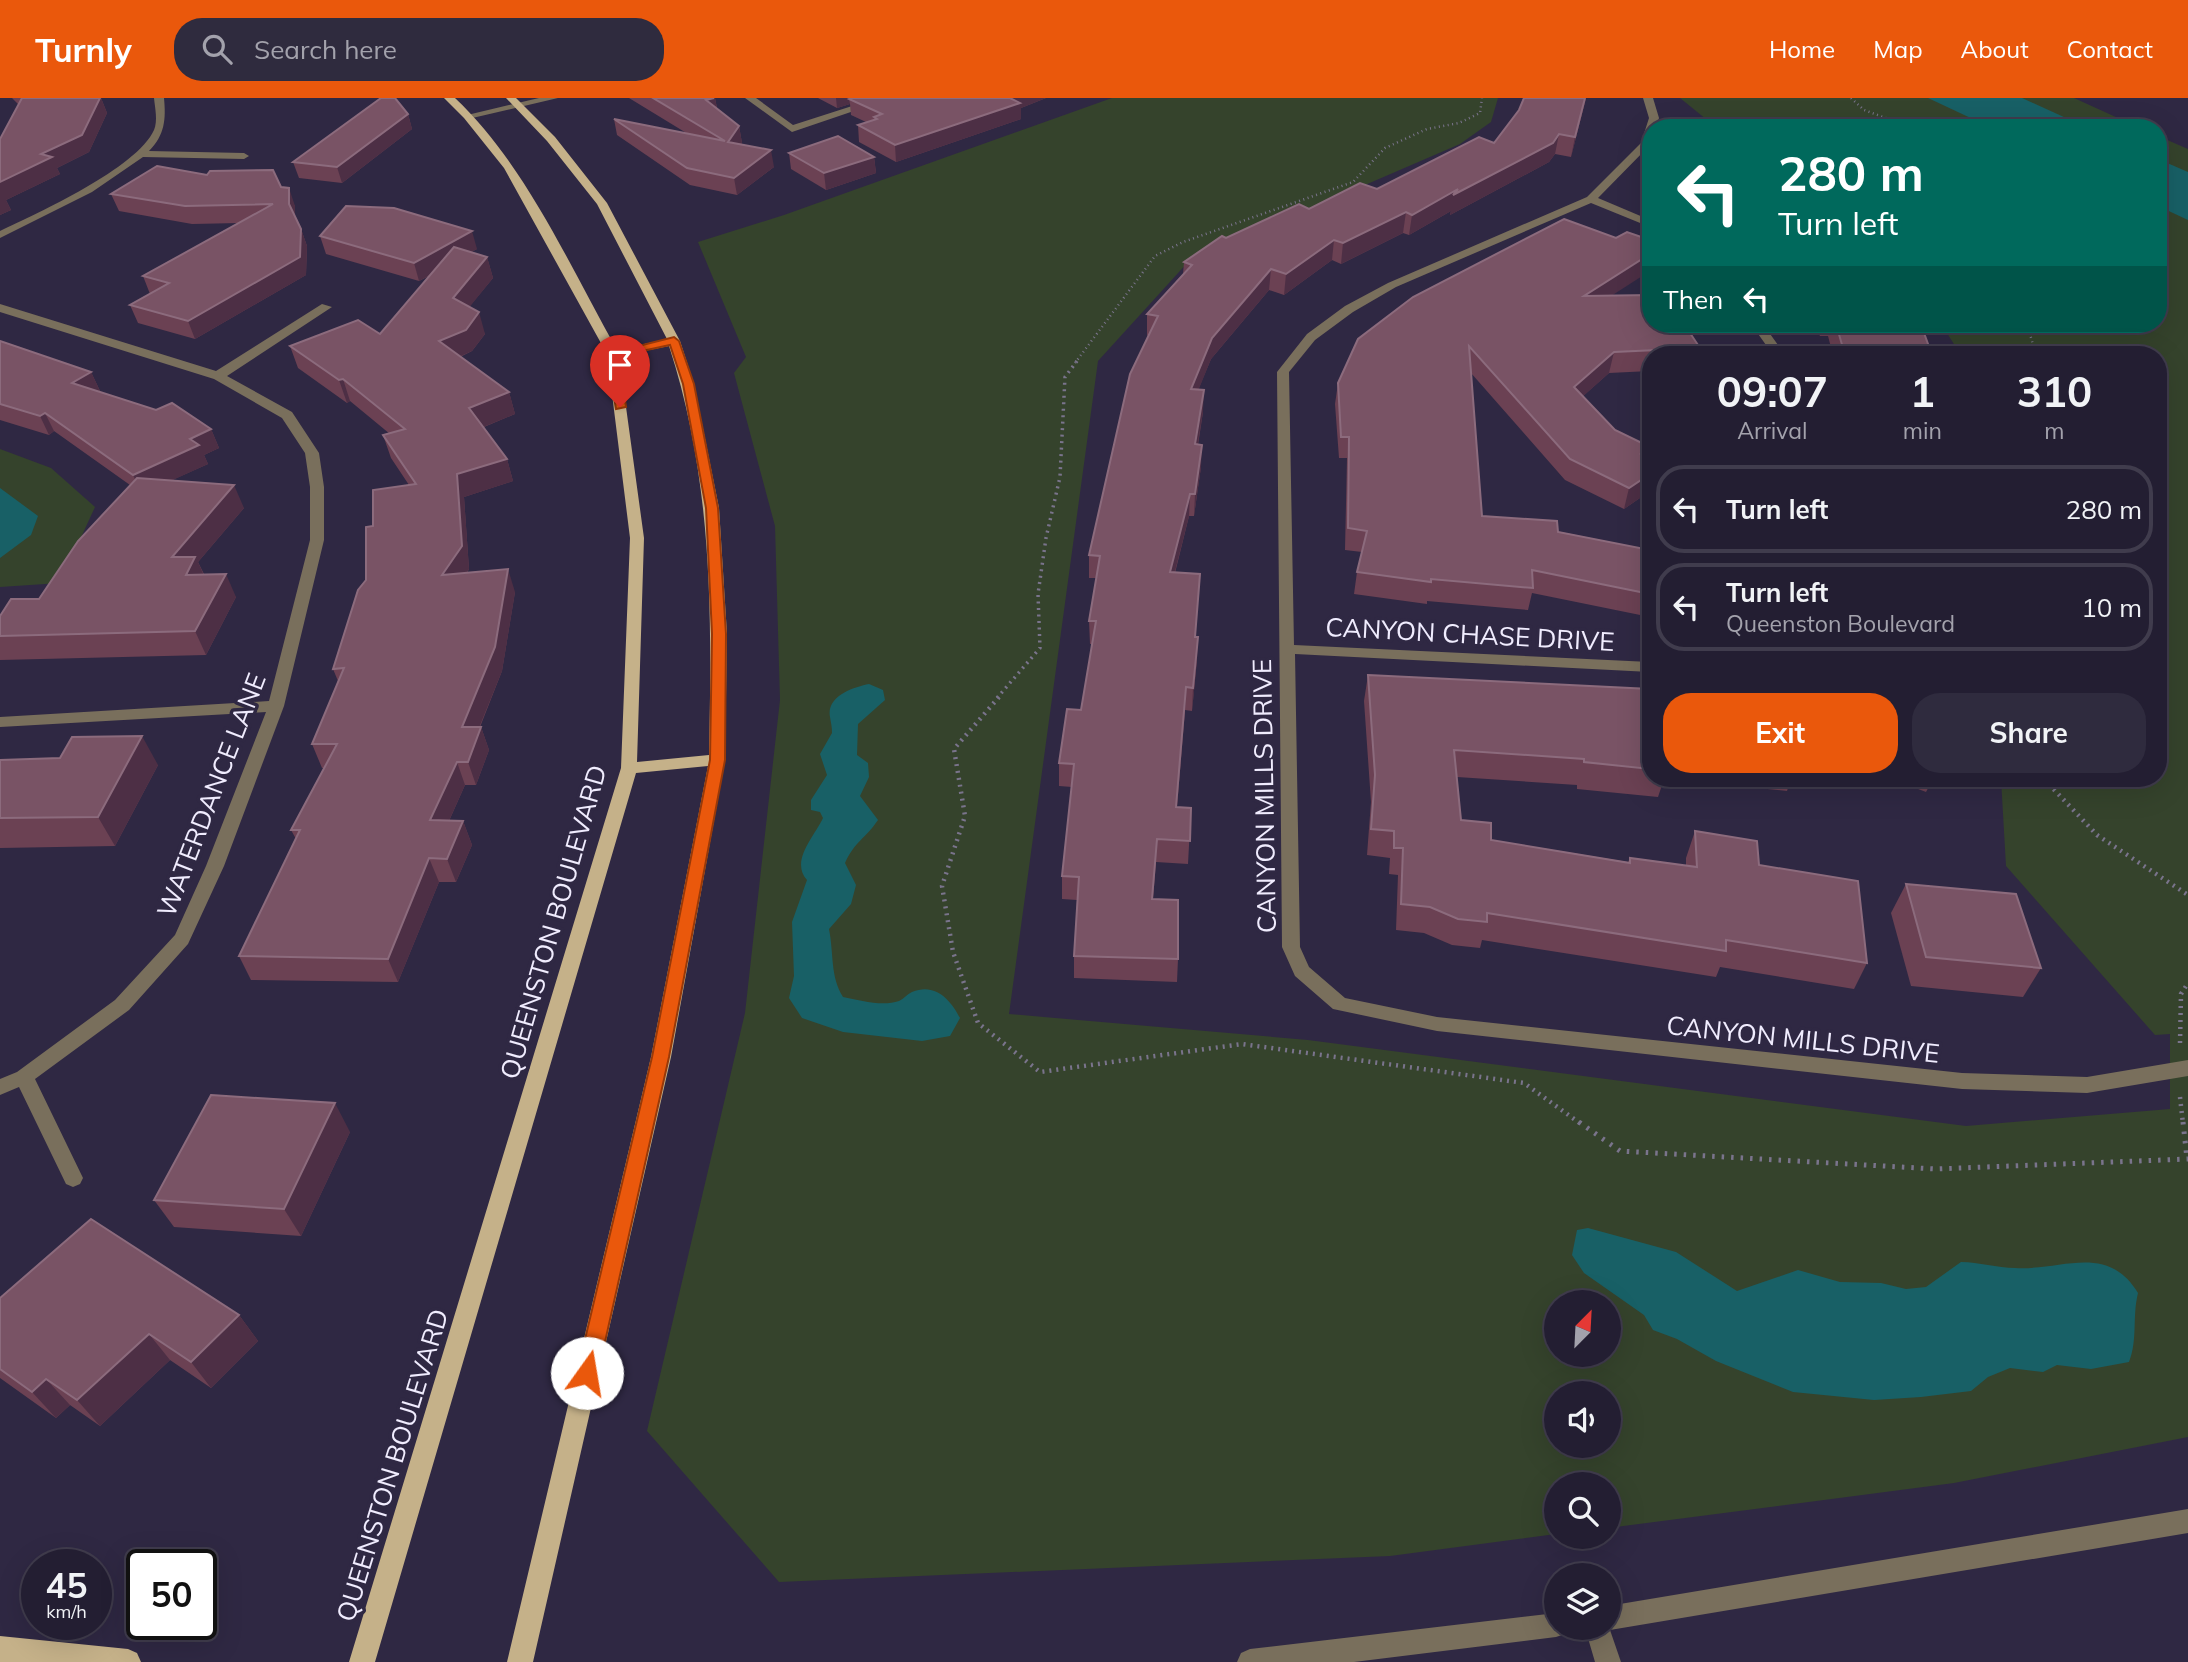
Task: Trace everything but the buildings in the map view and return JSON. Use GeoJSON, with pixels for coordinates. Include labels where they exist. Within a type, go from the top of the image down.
{"type":"FeatureCollection","features":[{"type":"Feature","properties":{"kind":"main road","name":"QUEENSTON BOULEVARD"},"geometry":{"type":"LineString","coordinates":[[362,1662],[629,768],[637,538],[613,354],[509,167],[468,116],[449,98]]}},
{"type":"Feature","properties":{"kind":"main road"},"geometry":{"type":"LineString","coordinates":[[515,101],[602,203],[674,341],[688,384],[712,508],[719,634],[718,760],[661,1057],[520,1662]]}},
{"type":"Feature","properties":{"kind":"main road"},"geometry":{"type":"LineString","coordinates":[[613,354],[674,341]]}},
{"type":"Feature","properties":{"kind":"main road"},"geometry":{"type":"LineString","coordinates":[[629,768],[718,760]]}},
{"type":"Feature","properties":{"kind":"main road"},"geometry":{"type":"LineString","coordinates":[[0,1649],[128,1662]]}},
{"type":"Feature","properties":{"kind":"street"},"geometry":{"type":"LineString","coordinates":[[0,235],[43,215],[144,154],[160,130],[159,98]]}},
{"type":"Feature","properties":{"kind":"street"},"geometry":{"type":"LineString","coordinates":[[468,116],[515,101],[553,98]]}},
{"type":"Feature","properties":{"kind":"street"},"geometry":{"type":"LineString","coordinates":[[750,98],[792,129],[887,98]]}},
{"type":"Feature","properties":{"kind":"street","name":"CANYON MILLS DRIVE"},"geometry":{"type":"LineString","coordinates":[[1648,98],[1654,119]]}},
{"type":"Feature","properties":{"kind":"street","name":"CANYON MILLS DRIVE"},"geometry":{"type":"LineString","coordinates":[[1642,148],[1591,199],[1392,285],[1349,309],[1311,337],[1283,372],[1291,947],[1303,971],[1340,1004],[1437,1024],[1962,1081],[2087,1085],[2188,1068]]}},
{"type":"Feature","properties":{"kind":"street"},"geometry":{"type":"LineString","coordinates":[[144,154],[244,156]]}},
{"type":"Feature","properties":{"kind":"street"},"geometry":{"type":"LineString","coordinates":[[1591,199],[1642,221]]}},
{"type":"Feature","properties":{"kind":"street"},"geometry":{"type":"LineString","coordinates":[[218,376],[326,307]]}},
{"type":"Feature","properties":{"kind":"street","name":"WATERDANCE LANE"},"geometry":{"type":"LineString","coordinates":[[0,308],[218,376],[287,415],[313,453],[317,487],[317,540],[276,706],[215,866],[182,939],[122,1005],[24,1077],[0,1087]]}},
{"type":"Feature","properties":{"kind":"street","name":"CANYON CHASE DRIVE"},"geometry":{"type":"LineString","coordinates":[[1287,649],[1642,667]]}},
{"type":"Feature","properties":{"kind":"street"},"geometry":{"type":"LineString","coordinates":[[0,722],[276,706]]}},
{"type":"Feature","properties":{"kind":"street"},"geometry":{"type":"LineString","coordinates":[[24,1077],[73,1178]]}},
{"type":"Feature","properties":{"kind":"street"},"geometry":{"type":"LineString","coordinates":[[1621,1616],[2188,1521]]}},
{"type":"Feature","properties":{"kind":"street"},"geometry":{"type":"LineString","coordinates":[[1250,1662],[1544,1626]]}},
{"type":"Feature","properties":{"kind":"street"},"geometry":{"type":"LineString","coordinates":[[1601,1640],[1608,1662]]}},
{"type":"Feature","properties":{"kind":"path"},"geometry":{"type":"LineString","coordinates":[[1482,98],[1480,113],[1459,122],[1427,129],[1385,148],[1353,182],[1183,243],[1156,256],[1065,377],[1060,477],[1046,538],[1038,594],[1040,648],[954,749],[965,816],[942,886],[953,952],[978,1023],[1040,1072],[1242,1044],[1524,1083],[1620,1151],[1936,1169],[2188,1159]]}},
{"type":"Feature","properties":{"kind":"path"},"geometry":{"type":"LineString","coordinates":[[1851,98],[1864,110],[1888,119]]}},
{"type":"Feature","properties":{"kind":"path"},"geometry":{"type":"LineString","coordinates":[[2052,787],[2097,835],[2188,895]]}},
{"type":"Feature","properties":{"kind":"shaded area"},"geometry":{"type":"Polygon","coordinates":[[[1112,98],[1498,98],[1491,122],[1460,144],[1189,261],[1098,361],[1009,1014],[1308,1040],[1966,1126],[2170,1109],[2170,1034],[2155,1035],[2006,866],[2001,787],[2167,787],[2167,346],[1955,346],[1947,333],[2167,333],[2167,140],[2188,149],[2188,1437],[1954,1483],[1621,1526],[1621,1472],[1544,1472],[1544,1536],[1390,1556],[779,1582],[647,1431],[745,1013],[780,700],[775,526],[734,373],[746,357],[698,242],[784,215],[1112,98]]]}},
{"type":"Feature","properties":{"kind":"shaded area"},"geometry":{"type":"Polygon","coordinates":[[[1680,98],[2074,98],[2120,119],[1706,119],[1680,98]]]}},
{"type":"Feature","properties":{"kind":"shaded area"},"geometry":{"type":"Polygon","coordinates":[[[1928,98],[2022,98],[2068,119],[1973,119],[1928,98]]]}},
{"type":"Feature","properties":{"kind":"shaded area"},"geometry":{"type":"Polygon","coordinates":[[[2167,163],[2188,172],[2188,220],[2167,210],[2167,163]]]}},
{"type":"Feature","properties":{"kind":"shaded area"},"geometry":{"type":"Polygon","coordinates":[[[0,449],[51,468],[95,507],[60,583],[0,587],[0,449]]]}},
{"type":"Feature","properties":{"kind":"shaded area"},"geometry":{"type":"Polygon","coordinates":[[[0,488],[38,516],[31,535],[0,558],[0,488]]]}},
{"type":"Feature","properties":{"kind":"shaded area"},"geometry":{"type":"Polygon","coordinates":[[[869,684],[883,690],[885,700],[858,724],[857,755],[868,763],[869,777],[860,796],[878,820],[845,863],[856,885],[851,904],[829,929],[836,981],[843,997],[878,1003],[899,1001],[920,990],[935,991],[947,999],[960,1018],[950,1036],[922,1041],[843,1032],[802,1018],[789,998],[794,976],[792,922],[807,880],[802,873],[802,857],[823,818],[820,812],[811,810],[811,800],[827,775],[820,754],[832,733],[830,710],[832,703],[842,694],[869,684]]]}},
{"type":"Feature","properties":{"kind":"shaded area"},"geometry":{"type":"Polygon","coordinates":[[[1588,1228],[1676,1252],[1737,1291],[1798,1270],[1840,1282],[1881,1283],[1906,1289],[1926,1287],[1961,1262],[2015,1268],[2098,1263],[2126,1277],[2138,1293],[2132,1353],[2129,1362],[2091,1369],[2057,1365],[2043,1372],[2010,1368],[1988,1377],[1971,1391],[1921,1397],[1874,1400],[1793,1392],[1716,1361],[1677,1339],[1653,1330],[1644,1315],[1621,1299],[1621,1290],[1608,1290],[1584,1273],[1572,1255],[1577,1230],[1588,1228]]]}},
{"type":"Feature","properties":{"kind":"route"},"geometry":{"type":"LineString","coordinates":[[587,1373],[661,1057],[718,760],[719,634],[712,508],[688,384],[674,341],[613,354],[620,407]]}}]}
